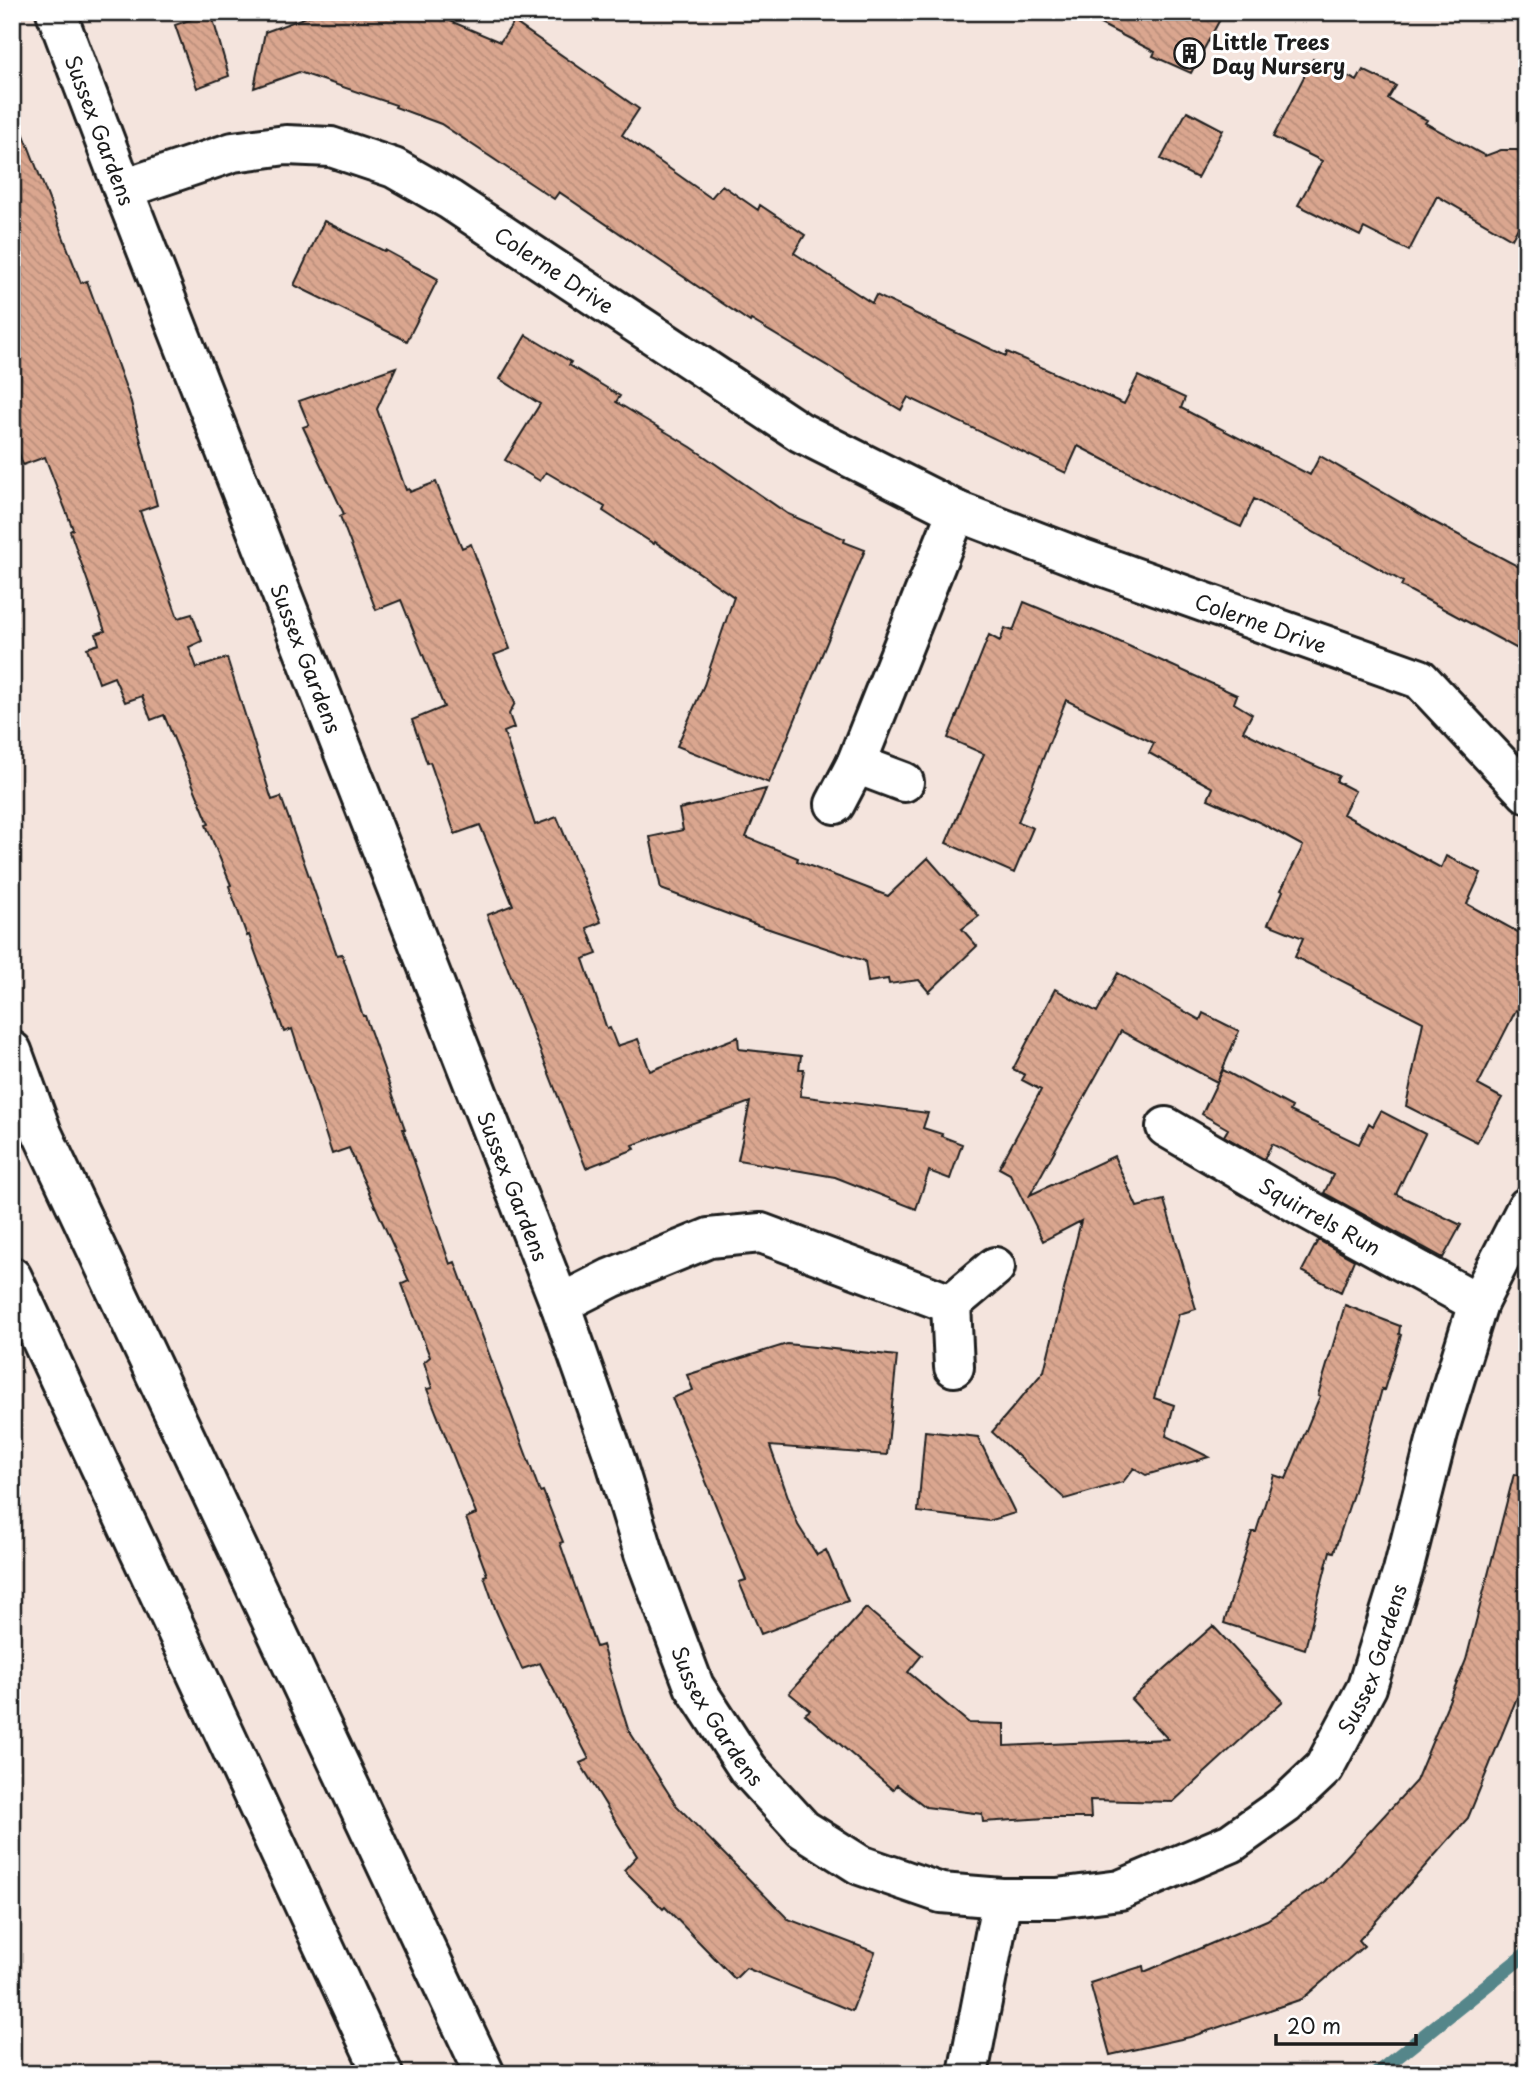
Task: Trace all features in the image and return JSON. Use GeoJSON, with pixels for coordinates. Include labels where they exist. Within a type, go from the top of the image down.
{"type":"FeatureCollection","features":[{"type":"Feature","properties":{"kind":"street","name":"Sussex Gardens"},"geometry":{"type":"LineString","coordinates":[[56,12],[560,1304],[616,1462],[644,1553],[694,1686],[748,1769],[803,1829],[860,1865],[941,1893],[1002,1898],[1057,1898],[1120,1891],[1231,1843],[1286,1804],[1324,1768],[1367,1687],[1403,1571],[1438,1433],[1478,1303],[1527,1207]]}},
{"type":"Feature","properties":{"kind":"street","name":"Colerne Drive"},"geometry":{"type":"LineString","coordinates":[[123,189],[233,152],[286,145],[331,147],[394,167],[450,200],[800,432],[957,510],[1077,557],[1420,679],[1527,793]]}},
{"type":"Feature","properties":{"kind":"street"},"geometry":{"type":"LineString","coordinates":[[835,804],[856,764],[957,510]]}},
{"type":"Feature","properties":{"kind":"street"},"geometry":{"type":"LineString","coordinates":[[856,764],[904,782]]}},
{"type":"Feature","properties":{"kind":"street"},"geometry":{"type":"LineString","coordinates":[[12,1051],[42,1133],[485,2074]]}},
{"type":"Feature","properties":{"kind":"street","name":"Squirrels Run"},"geometry":{"type":"LineString","coordinates":[[1166,1126],[1307,1209],[1478,1303]]}},
{"type":"Feature","properties":{"kind":"street"},"geometry":{"type":"LineString","coordinates":[[560,1304],[611,1278],[709,1238],[761,1233],[951,1304]]}},
{"type":"Feature","properties":{"kind":"street"},"geometry":{"type":"LineString","coordinates":[[951,1304],[995,1267]]}},
{"type":"Feature","properties":{"kind":"street"},"geometry":{"type":"LineString","coordinates":[[12,1277],[383,2074]]}},
{"type":"Feature","properties":{"kind":"street"},"geometry":{"type":"LineString","coordinates":[[951,1304],[954,1367]]}},
{"type":"Feature","properties":{"kind":"street"},"geometry":{"type":"LineString","coordinates":[[968,2074],[1002,1898]]}},
{"type":"Feature","properties":{"kind":"building"},"geometry":{"type":"Polygon","coordinates":[[[211,12],[229,76],[197,88],[175,25],[211,12]]]}},
{"type":"Feature","properties":{"kind":"building"},"geometry":{"type":"Polygon","coordinates":[[[320,12],[429,12],[500,42],[514,22],[639,109],[622,135],[711,198],[722,185],[758,210],[760,205],[805,235],[794,253],[872,303],[876,295],[1006,356],[1007,352],[1124,404],[1138,376],[1185,398],[1181,408],[1310,475],[1320,456],[1434,522],[1527,571],[1527,654],[1401,586],[1403,582],[1254,499],[1241,527],[1078,446],[1066,473],[908,397],[901,410],[751,320],[750,322],[559,192],[554,199],[441,124],[395,107],[396,105],[299,72],[254,88],[265,32],[320,12]]]}},
{"type":"Feature","properties":{"kind":"building","name":"Little Trees Day Nursery"},"geometry":{"type":"Polygon","coordinates":[[[1077,12],[1224,12],[1191,73],[1153,56],[1155,52],[1077,12]]]}},
{"type":"Feature","properties":{"kind":"building"},"geometry":{"type":"Polygon","coordinates":[[[1313,59],[1357,81],[1363,70],[1396,86],[1388,99],[1485,156],[1501,150],[1518,150],[1527,179],[1527,211],[1512,239],[1437,196],[1409,251],[1364,228],[1360,236],[1298,205],[1322,161],[1273,137],[1313,59]]]}},
{"type":"Feature","properties":{"kind":"building"},"geometry":{"type":"Polygon","coordinates":[[[1187,111],[1223,130],[1197,178],[1161,159],[1187,111]]]}},
{"type":"Feature","properties":{"kind":"building"},"geometry":{"type":"Polygon","coordinates":[[[16,114],[81,283],[87,281],[131,402],[157,505],[140,511],[178,618],[192,614],[202,641],[189,647],[197,668],[227,658],[272,800],[281,797],[337,955],[342,954],[450,1264],[455,1262],[540,1492],[543,1491],[563,1542],[560,1543],[596,1647],[602,1645],[628,1729],[676,1805],[788,1919],[875,1952],[852,2011],[746,1968],[735,1979],[665,1907],[663,1909],[624,1870],[637,1856],[580,1763],[589,1759],[540,1663],[522,1669],[496,1611],[484,1576],[487,1575],[466,1518],[476,1514],[427,1389],[432,1388],[424,1362],[430,1357],[402,1284],[409,1281],[349,1148],[332,1154],[292,1029],[284,1032],[249,935],[247,936],[229,886],[231,885],[206,825],[209,824],[164,715],[151,720],[142,696],[125,702],[114,677],[99,683],[87,648],[99,644],[96,634],[105,631],[70,531],[73,529],[45,457],[23,465],[12,433],[12,115],[16,114]]]}},
{"type":"Feature","properties":{"kind":"building"},"geometry":{"type":"Polygon","coordinates":[[[324,221],[438,279],[407,341],[294,285],[324,221]]]}},
{"type":"Feature","properties":{"kind":"building"},"geometry":{"type":"Polygon","coordinates":[[[526,335],[620,396],[616,402],[691,447],[788,514],[865,550],[769,783],[677,746],[704,685],[734,597],[655,542],[654,544],[603,511],[605,507],[546,472],[540,481],[505,460],[540,404],[500,379],[526,335]]]}},
{"type":"Feature","properties":{"kind":"building"},"geometry":{"type":"Polygon","coordinates":[[[396,367],[377,409],[406,490],[409,489],[410,492],[436,482],[462,548],[471,544],[510,649],[494,655],[515,703],[509,714],[514,728],[504,732],[535,825],[557,817],[601,922],[587,928],[597,954],[583,959],[607,1029],[610,1028],[617,1046],[638,1039],[650,1071],[738,1037],[739,1049],[801,1056],[799,1069],[804,1069],[800,1096],[928,1113],[923,1128],[962,1144],[950,1179],[929,1171],[916,1209],[835,1177],[738,1160],[750,1102],[633,1145],[635,1149],[586,1168],[487,915],[513,905],[480,825],[455,834],[412,720],[444,707],[401,600],[376,610],[340,516],[344,514],[303,427],[309,425],[299,401],[396,367]]]}},
{"type":"Feature","properties":{"kind":"building"},"geometry":{"type":"Polygon","coordinates":[[[1024,602],[1237,695],[1234,703],[1252,714],[1243,731],[1339,776],[1336,781],[1355,791],[1343,814],[1441,868],[1446,856],[1481,873],[1467,904],[1527,937],[1527,1016],[1516,1010],[1478,1085],[1502,1098],[1477,1142],[1406,1106],[1423,1022],[1295,957],[1303,938],[1268,924],[1303,846],[1208,799],[1213,788],[1149,753],[1154,743],[1066,700],[1018,822],[1033,828],[1014,873],[946,843],[984,754],[948,738],[989,635],[1000,641],[1005,628],[1013,631],[1024,602]]]}},
{"type":"Feature","properties":{"kind":"building"},"geometry":{"type":"Polygon","coordinates":[[[766,789],[746,837],[798,858],[797,861],[888,896],[928,858],[979,916],[962,929],[977,946],[929,992],[919,980],[889,984],[888,979],[868,982],[865,961],[661,889],[650,837],[683,830],[679,809],[766,789]]]}},
{"type":"Feature","properties":{"kind":"building"},"geometry":{"type":"Polygon","coordinates":[[[1118,973],[1200,1020],[1203,1013],[1239,1031],[1217,1082],[1121,1031],[1030,1195],[1114,1156],[1137,1207],[1164,1200],[1196,1309],[1179,1314],[1154,1398],[1174,1405],[1166,1436],[1209,1457],[1146,1475],[1134,1468],[1123,1482],[1065,1499],[992,1432],[1044,1371],[1081,1221],[1043,1241],[1010,1174],[999,1168],[1041,1090],[1022,1080],[1025,1075],[1013,1069],[1055,989],[1097,1012],[1118,973]]]}},
{"type":"Feature","properties":{"kind":"building"},"geometry":{"type":"Polygon","coordinates":[[[1223,1070],[1292,1107],[1290,1111],[1359,1144],[1369,1123],[1373,1126],[1381,1111],[1425,1134],[1396,1194],[1461,1225],[1443,1258],[1324,1193],[1333,1175],[1272,1144],[1264,1159],[1224,1136],[1228,1129],[1202,1114],[1223,1070]]]}},
{"type":"Feature","properties":{"kind":"building"},"geometry":{"type":"Polygon","coordinates":[[[1318,1240],[1354,1260],[1341,1292],[1302,1271],[1318,1240]]]}},
{"type":"Feature","properties":{"kind":"building"},"geometry":{"type":"Polygon","coordinates":[[[1345,1305],[1400,1326],[1401,1335],[1384,1390],[1382,1389],[1334,1552],[1330,1551],[1305,1649],[1224,1623],[1252,1532],[1256,1532],[1274,1475],[1286,1479],[1320,1396],[1318,1395],[1345,1305]]]}},
{"type":"Feature","properties":{"kind":"building"},"geometry":{"type":"Polygon","coordinates":[[[787,1344],[897,1356],[887,1455],[770,1446],[798,1525],[817,1555],[826,1550],[848,1601],[761,1634],[739,1582],[746,1580],[672,1398],[693,1390],[687,1375],[787,1344]]]}},
{"type":"Feature","properties":{"kind":"building"},"geometry":{"type":"Polygon","coordinates":[[[925,1431],[978,1437],[1015,1513],[989,1521],[918,1512],[925,1431]]]}},
{"type":"Feature","properties":{"kind":"building"},"geometry":{"type":"Polygon","coordinates":[[[1514,1474],[1527,1476],[1527,1673],[1468,1818],[1359,1940],[1364,1946],[1302,1999],[1190,2037],[1110,2055],[1090,1983],[1143,1966],[1144,1972],[1267,1920],[1323,1882],[1416,1781],[1466,1660],[1514,1474]]]}},
{"type":"Feature","properties":{"kind":"building"},"geometry":{"type":"Polygon","coordinates":[[[866,1608],[922,1655],[908,1672],[969,1723],[1004,1724],[1004,1746],[1168,1739],[1131,1699],[1213,1626],[1283,1701],[1173,1802],[1090,1800],[1091,1818],[983,1822],[982,1814],[926,1807],[897,1785],[893,1790],[805,1714],[810,1710],[789,1693],[866,1608]]]}},
{"type":"Feature","properties":{"kind":"waterway"},"geometry":{"type":"LineString","coordinates":[[1376,2074],[1527,1953]]}},
{"type":"Feature","properties":{"kind":"place","name":"Little Trees Day Nursery"},"geometry":{"type":"Point","coordinates":[1189,53]}}]}
